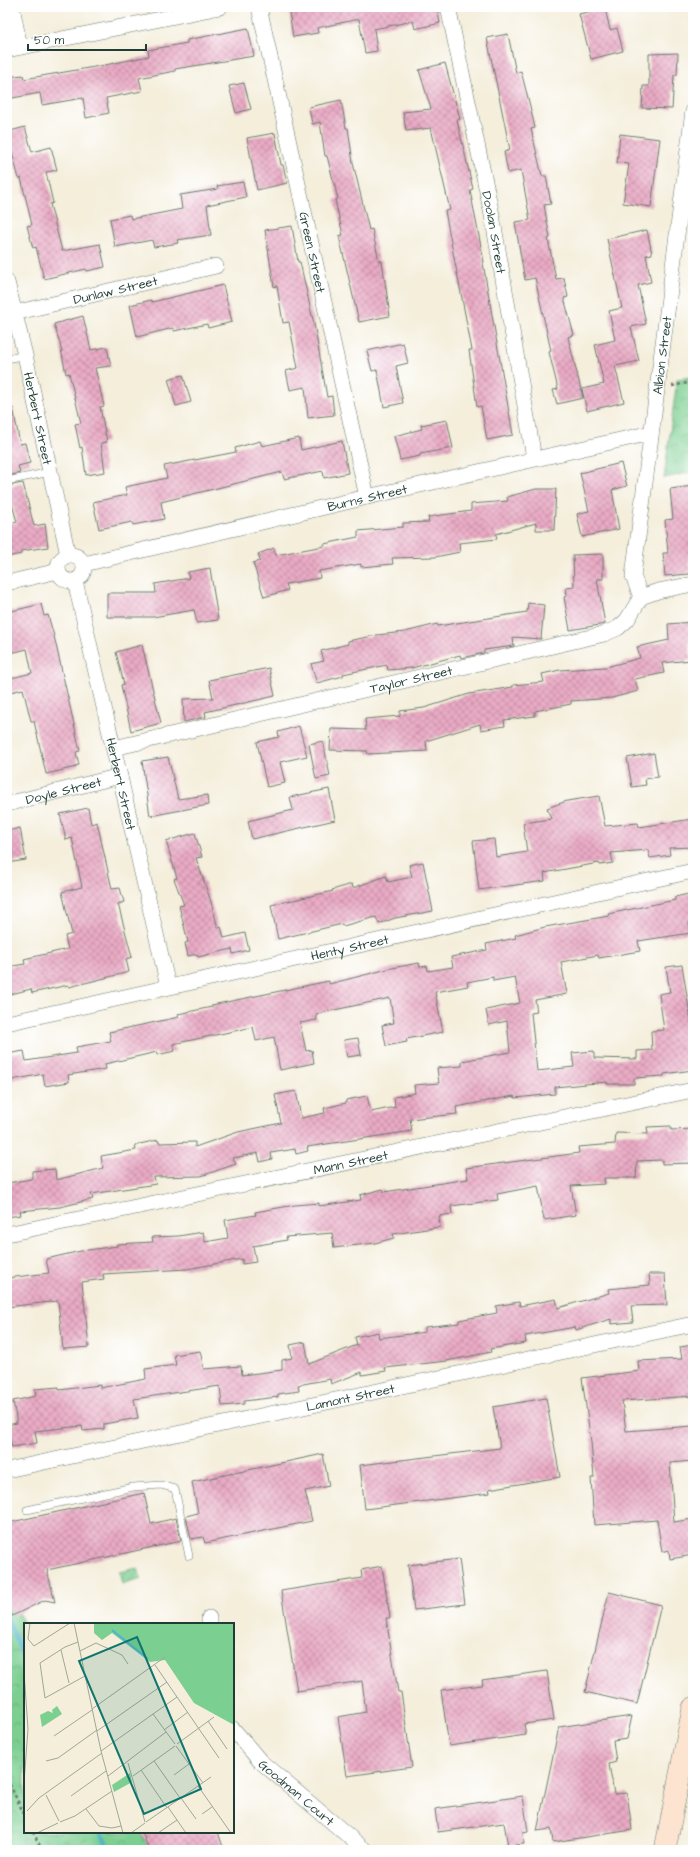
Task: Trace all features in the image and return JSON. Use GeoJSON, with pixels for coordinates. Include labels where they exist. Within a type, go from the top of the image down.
{"type":"FeatureCollection","features":[{"type":"Feature","properties":{"kind":"main road"},"geometry":{"type":"LineString","coordinates":[[665,1850],[693,1708]]}},
{"type":"Feature","properties":{"kind":"street"},"geometry":{"type":"LineString","coordinates":[[12,7],[14,48],[220,7]]}},
{"type":"Feature","properties":{"kind":"street","name":"Green Street"},"geometry":{"type":"LineString","coordinates":[[259,7],[367,496]]}},
{"type":"Feature","properties":{"kind":"street","name":"Doolan Street"},"geometry":{"type":"LineString","coordinates":[[448,7],[492,215],[534,458]]}},
{"type":"Feature","properties":{"kind":"street","name":"Albion Street"},"geometry":{"type":"LineString","coordinates":[[641,597],[633,576],[693,111]]}},
{"type":"Feature","properties":{"kind":"street","name":"Dunlaw Street"},"geometry":{"type":"LineString","coordinates":[[14,313],[216,266]]}},
{"type":"Feature","properties":{"kind":"street","name":"Herbert Street"},"geometry":{"type":"LineString","coordinates":[[7,282],[25,355],[68,555]]}},
{"type":"Feature","properties":{"kind":"street","name":"Burns Street"},"geometry":{"type":"LineString","coordinates":[[84,564],[367,496],[651,433]]}},
{"type":"Feature","properties":{"kind":"street"},"geometry":{"type":"LineString","coordinates":[[68,555],[80,558],[84,564],[84,573],[75,581],[67,581],[58,571],[59,563],[68,555]]}},
{"type":"Feature","properties":{"kind":"street"},"geometry":{"type":"LineString","coordinates":[[7,583],[58,571]]}},
{"type":"Feature","properties":{"kind":"street","name":"Herbert Street"},"geometry":{"type":"LineString","coordinates":[[75,581],[168,986]]}},
{"type":"Feature","properties":{"kind":"street"},"geometry":{"type":"LineString","coordinates":[[641,597],[658,591],[693,584]]}},
{"type":"Feature","properties":{"kind":"street","name":"Taylor Street"},"geometry":{"type":"LineString","coordinates":[[114,748],[604,634],[618,628],[622,624],[641,597]]}},
{"type":"Feature","properties":{"kind":"street","name":"Doyle Street"},"geometry":{"type":"LineString","coordinates":[[7,804],[120,776]]}},
{"type":"Feature","properties":{"kind":"street","name":"Henty Street"},"geometry":{"type":"LineString","coordinates":[[7,1023],[168,986],[693,871]]}},
{"type":"Feature","properties":{"kind":"street","name":"Mann Street"},"geometry":{"type":"LineString","coordinates":[[7,1234],[693,1090]]}},
{"type":"Feature","properties":{"kind":"street","name":"Lamont Street"},"geometry":{"type":"LineString","coordinates":[[7,1470],[693,1324]]}},
{"type":"Feature","properties":{"kind":"street","name":"Goodman Court"},"geometry":{"type":"LineString","coordinates":[[234,1730],[260,1761],[365,1850]]}},
{"type":"Feature","properties":{"kind":"lane"},"geometry":{"type":"LineString","coordinates":[[7,359],[25,355]]}},
{"type":"Feature","properties":{"kind":"lane"},"geometry":{"type":"LineString","coordinates":[[7,481],[50,472]]}},
{"type":"Feature","properties":{"kind":"lane"},"geometry":{"type":"LineString","coordinates":[[27,1510],[133,1487],[161,1485],[175,1489],[189,1556]]}},
{"type":"Feature","properties":{"kind":"path"},"geometry":{"type":"LineString","coordinates":[[657,388],[693,382]]}},
{"type":"Feature","properties":{"kind":"path"},"geometry":{"type":"LineString","coordinates":[[7,1779],[24,1814]]}},
{"type":"Feature","properties":{"kind":"path"},"geometry":{"type":"LineString","coordinates":[[34,1833],[42,1850]]}},
{"type":"Feature","properties":{"kind":"green space"},"geometry":{"type":"Polygon","coordinates":[[[693,377],[693,472],[664,478],[677,379],[693,377]]]}},
{"type":"Feature","properties":{"kind":"green space"},"geometry":{"type":"Polygon","coordinates":[[[138,1568],[141,1578],[122,1584],[119,1572],[138,1568]]]}},
{"type":"Feature","properties":{"kind":"green space"},"geometry":{"type":"Polygon","coordinates":[[[7,1592],[24,1623],[24,1833],[141,1833],[150,1850],[7,1850],[7,1592]]]}},
{"type":"Feature","properties":{"kind":"building"},"geometry":{"type":"Polygon","coordinates":[[[325,7],[437,7],[440,23],[415,29],[413,21],[374,29],[377,51],[365,53],[359,19],[317,28],[318,33],[293,37],[289,12],[325,7]]]}},
{"type":"Feature","properties":{"kind":"building"},"geometry":{"type":"Polygon","coordinates":[[[605,8],[610,30],[617,28],[623,51],[591,59],[579,14],[605,8]]]}},
{"type":"Feature","properties":{"kind":"building"},"geometry":{"type":"Polygon","coordinates":[[[248,28],[254,56],[175,69],[175,71],[139,78],[142,91],[106,98],[109,113],[86,118],[83,98],[42,105],[40,93],[7,99],[7,77],[23,75],[24,79],[100,66],[149,56],[148,50],[187,43],[187,40],[248,28]]]}},
{"type":"Feature","properties":{"kind":"building"},"geometry":{"type":"Polygon","coordinates":[[[508,34],[516,73],[521,71],[530,106],[535,128],[531,129],[542,176],[546,176],[551,204],[544,205],[550,238],[548,239],[556,279],[564,278],[568,297],[564,298],[574,335],[568,337],[583,398],[557,404],[553,390],[558,389],[549,352],[551,351],[535,278],[525,280],[515,222],[530,220],[521,170],[508,173],[504,152],[510,150],[487,38],[508,34]]]}},
{"type":"Feature","properties":{"kind":"building"},"geometry":{"type":"Polygon","coordinates":[[[678,53],[677,75],[674,75],[672,109],[642,108],[643,86],[649,86],[649,54],[678,53]]]}},
{"type":"Feature","properties":{"kind":"building"},"geometry":{"type":"Polygon","coordinates":[[[445,63],[460,119],[457,120],[473,189],[470,190],[484,262],[513,435],[487,440],[481,406],[477,407],[469,350],[472,350],[445,211],[450,210],[431,128],[406,131],[403,112],[431,109],[419,70],[445,63]]]}},
{"type":"Feature","properties":{"kind":"building"},"geometry":{"type":"Polygon","coordinates":[[[244,83],[251,109],[236,113],[229,86],[244,83]]]}},
{"type":"Feature","properties":{"kind":"building"},"geometry":{"type":"Polygon","coordinates":[[[341,100],[346,128],[348,128],[353,163],[369,230],[372,229],[379,261],[382,261],[390,316],[359,322],[339,236],[343,235],[335,200],[338,199],[327,156],[325,156],[320,122],[312,124],[309,107],[341,100]]]}},
{"type":"Feature","properties":{"kind":"building"},"geometry":{"type":"Polygon","coordinates":[[[25,127],[32,152],[51,147],[57,170],[46,172],[53,203],[50,204],[62,251],[100,244],[105,267],[87,271],[86,269],[44,279],[36,247],[33,248],[27,226],[32,225],[21,178],[19,179],[12,152],[7,153],[7,132],[25,127]]]}},
{"type":"Feature","properties":{"kind":"building"},"geometry":{"type":"Polygon","coordinates":[[[275,133],[281,165],[283,165],[287,183],[257,190],[247,138],[275,133]]]}},
{"type":"Feature","properties":{"kind":"building"},"geometry":{"type":"Polygon","coordinates":[[[620,134],[660,139],[651,207],[623,203],[629,164],[617,163],[620,134]]]}},
{"type":"Feature","properties":{"kind":"building"},"geometry":{"type":"Polygon","coordinates":[[[243,182],[246,197],[207,205],[211,235],[177,240],[178,243],[154,247],[152,240],[115,247],[110,219],[130,215],[131,219],[182,209],[180,195],[218,189],[217,186],[243,182]]]}},
{"type":"Feature","properties":{"kind":"building"},"geometry":{"type":"Polygon","coordinates":[[[292,226],[298,262],[300,262],[315,329],[327,397],[332,396],[334,415],[308,418],[305,387],[290,390],[286,371],[298,368],[289,322],[283,323],[277,286],[274,287],[265,230],[292,226]]]}},
{"type":"Feature","properties":{"kind":"building"},"geometry":{"type":"Polygon","coordinates":[[[647,230],[652,254],[646,255],[651,282],[638,285],[646,324],[631,327],[639,361],[615,366],[624,402],[587,411],[582,389],[604,384],[595,345],[615,340],[609,311],[622,308],[607,239],[647,230]]]}},
{"type":"Feature","properties":{"kind":"building"},"geometry":{"type":"Polygon","coordinates":[[[223,285],[232,322],[208,328],[207,324],[174,331],[173,328],[137,337],[130,305],[151,300],[152,302],[223,285]]]}},
{"type":"Feature","properties":{"kind":"building"},"geometry":{"type":"Polygon","coordinates":[[[83,316],[91,350],[107,347],[111,366],[95,368],[104,406],[100,407],[107,442],[101,443],[105,472],[86,475],[82,447],[80,448],[75,424],[81,423],[69,373],[66,374],[54,324],[83,316]]]}},
{"type":"Feature","properties":{"kind":"building"},"geometry":{"type":"Polygon","coordinates":[[[403,343],[408,363],[396,366],[403,403],[384,407],[377,370],[372,371],[367,351],[403,343]]]}},
{"type":"Feature","properties":{"kind":"building"},"geometry":{"type":"Polygon","coordinates":[[[183,375],[191,402],[176,406],[168,379],[183,375]]]}},
{"type":"Feature","properties":{"kind":"building"},"geometry":{"type":"Polygon","coordinates":[[[13,408],[20,444],[25,443],[30,463],[18,466],[20,473],[7,476],[7,409],[13,408]]]}},
{"type":"Feature","properties":{"kind":"building"},"geometry":{"type":"Polygon","coordinates":[[[447,420],[453,448],[420,454],[420,456],[400,460],[394,436],[422,429],[421,425],[447,420]]]}},
{"type":"Feature","properties":{"kind":"building"},"geometry":{"type":"Polygon","coordinates":[[[299,438],[301,450],[342,441],[348,473],[324,478],[323,471],[284,479],[282,472],[161,502],[164,519],[133,525],[132,522],[99,529],[93,502],[127,495],[125,487],[167,478],[164,466],[236,452],[235,448],[260,441],[262,446],[299,438]]]}},
{"type":"Feature","properties":{"kind":"building"},"geometry":{"type":"Polygon","coordinates":[[[621,463],[627,486],[612,490],[619,529],[582,537],[577,514],[589,511],[580,473],[621,463]]]}},
{"type":"Feature","properties":{"kind":"building"},"geometry":{"type":"Polygon","coordinates":[[[23,483],[34,526],[45,524],[48,547],[21,551],[21,554],[7,557],[7,524],[17,522],[7,486],[23,483]]]}},
{"type":"Feature","properties":{"kind":"building"},"geometry":{"type":"Polygon","coordinates":[[[693,486],[693,557],[689,558],[690,574],[665,576],[663,553],[668,553],[665,520],[673,519],[670,489],[693,486]]]}},
{"type":"Feature","properties":{"kind":"building"},"geometry":{"type":"Polygon","coordinates":[[[536,489],[556,489],[554,530],[536,530],[536,523],[496,534],[497,539],[459,543],[460,552],[435,557],[392,558],[393,564],[361,567],[361,564],[319,571],[320,578],[286,584],[288,590],[264,597],[253,563],[260,561],[258,554],[274,548],[276,555],[324,546],[324,544],[358,537],[358,531],[403,527],[403,523],[429,522],[428,517],[471,511],[471,504],[508,501],[507,497],[536,489]]]}},
{"type":"Feature","properties":{"kind":"building"},"geometry":{"type":"Polygon","coordinates":[[[603,554],[603,579],[597,579],[605,624],[570,630],[564,597],[567,596],[566,588],[574,587],[573,555],[603,554]]]}},
{"type":"Feature","properties":{"kind":"building"},"geometry":{"type":"Polygon","coordinates":[[[210,568],[218,620],[197,623],[194,610],[153,617],[107,617],[107,593],[156,593],[155,584],[189,578],[188,572],[210,568]]]}},
{"type":"Feature","properties":{"kind":"building"},"geometry":{"type":"Polygon","coordinates":[[[528,603],[544,605],[541,639],[513,637],[514,646],[484,650],[484,653],[461,658],[460,655],[412,668],[388,670],[387,665],[343,674],[343,676],[317,683],[311,664],[324,661],[321,651],[348,644],[348,641],[377,635],[405,632],[437,624],[438,626],[527,612],[528,603]]]}},
{"type":"Feature","properties":{"kind":"building"},"geometry":{"type":"Polygon","coordinates":[[[41,604],[44,616],[48,615],[54,636],[80,751],[76,752],[79,765],[46,774],[34,721],[31,721],[23,689],[7,693],[7,679],[32,673],[27,649],[7,654],[7,624],[10,623],[8,612],[41,604]]]}},
{"type":"Feature","properties":{"kind":"building"},"geometry":{"type":"Polygon","coordinates":[[[693,622],[693,638],[689,638],[691,660],[662,663],[664,673],[635,679],[638,691],[612,698],[571,701],[571,704],[535,711],[535,716],[504,720],[505,726],[481,730],[480,724],[426,741],[427,751],[368,754],[367,751],[330,750],[331,729],[366,730],[365,719],[400,716],[400,711],[424,708],[469,694],[513,687],[513,685],[544,682],[542,674],[560,670],[606,667],[640,658],[637,647],[669,640],[668,624],[693,622]]]}},
{"type":"Feature","properties":{"kind":"building"},"geometry":{"type":"Polygon","coordinates":[[[142,645],[161,723],[131,731],[121,685],[124,684],[116,652],[142,645]]]}},
{"type":"Feature","properties":{"kind":"building"},"geometry":{"type":"Polygon","coordinates":[[[269,668],[275,696],[205,712],[206,717],[184,722],[183,699],[213,698],[209,680],[269,668]]]}},
{"type":"Feature","properties":{"kind":"building"},"geometry":{"type":"Polygon","coordinates":[[[299,726],[307,756],[280,762],[285,783],[267,787],[257,742],[279,737],[278,732],[299,726]]]}},
{"type":"Feature","properties":{"kind":"building"},"geometry":{"type":"Polygon","coordinates":[[[323,741],[330,776],[316,779],[309,744],[323,741]]]}},
{"type":"Feature","properties":{"kind":"building"},"geometry":{"type":"Polygon","coordinates":[[[654,753],[658,777],[645,779],[646,785],[632,787],[627,758],[654,753]]]}},
{"type":"Feature","properties":{"kind":"building"},"geometry":{"type":"Polygon","coordinates":[[[168,757],[178,799],[207,795],[208,805],[150,816],[142,761],[168,757]]]}},
{"type":"Feature","properties":{"kind":"building"},"geometry":{"type":"Polygon","coordinates":[[[329,789],[335,820],[252,839],[248,821],[293,810],[290,797],[329,789]]]}},
{"type":"Feature","properties":{"kind":"building"},"geometry":{"type":"Polygon","coordinates":[[[599,796],[605,826],[638,823],[639,827],[693,819],[693,847],[669,848],[670,855],[650,858],[648,850],[611,853],[613,863],[600,865],[599,863],[544,873],[545,881],[479,890],[473,841],[494,839],[496,857],[527,852],[523,823],[551,819],[547,808],[567,801],[599,796]]]}},
{"type":"Feature","properties":{"kind":"building"},"geometry":{"type":"Polygon","coordinates":[[[88,808],[91,824],[97,822],[112,889],[120,888],[124,902],[118,904],[132,957],[126,959],[129,972],[69,987],[68,985],[32,993],[31,989],[7,995],[7,967],[25,964],[24,959],[68,949],[65,936],[72,934],[62,892],[82,887],[72,838],[66,840],[60,814],[88,808]]]}},
{"type":"Feature","properties":{"kind":"building"},"geometry":{"type":"Polygon","coordinates":[[[20,828],[26,860],[7,863],[7,831],[20,828]]]}},
{"type":"Feature","properties":{"kind":"building"},"geometry":{"type":"Polygon","coordinates":[[[195,833],[202,857],[196,858],[218,928],[221,927],[224,938],[245,933],[249,950],[233,954],[232,949],[198,957],[197,954],[188,956],[185,943],[188,942],[179,906],[184,905],[174,879],[177,878],[166,841],[195,833]]]}},
{"type":"Feature","properties":{"kind":"building"},"geometry":{"type":"Polygon","coordinates":[[[423,862],[433,911],[395,918],[379,924],[376,917],[343,926],[342,924],[278,939],[271,905],[333,891],[332,890],[352,884],[353,888],[386,876],[388,882],[412,877],[409,865],[423,862]]]}},
{"type":"Feature","properties":{"kind":"building"},"geometry":{"type":"Polygon","coordinates":[[[693,893],[693,922],[689,923],[691,933],[638,941],[640,951],[599,958],[598,955],[561,962],[567,994],[535,1000],[537,1012],[531,1013],[537,1071],[574,1067],[572,1053],[594,1051],[594,1058],[637,1059],[637,1051],[652,1050],[651,1031],[664,1030],[659,994],[670,992],[666,967],[682,965],[693,1033],[693,1070],[664,1074],[664,1076],[634,1078],[634,1084],[607,1084],[607,1082],[555,1087],[555,1094],[515,1098],[514,1096],[456,1107],[457,1114],[410,1119],[412,1131],[307,1147],[308,1151],[296,1154],[295,1149],[271,1153],[272,1159],[260,1162],[258,1153],[233,1158],[236,1164],[201,1176],[154,1177],[156,1184],[91,1194],[93,1199],[60,1207],[20,1211],[21,1215],[7,1217],[7,1183],[32,1179],[32,1171],[55,1169],[56,1180],[103,1168],[101,1156],[136,1150],[135,1145],[158,1140],[159,1143],[195,1142],[195,1147],[238,1132],[281,1123],[275,1095],[296,1091],[301,1118],[325,1113],[324,1108],[346,1103],[346,1100],[367,1096],[371,1112],[395,1107],[394,1097],[415,1093],[414,1085],[439,1083],[437,1068],[462,1066],[462,1061],[510,1052],[507,1021],[489,1025],[486,1010],[520,1003],[515,977],[493,981],[493,977],[467,982],[468,986],[435,992],[443,1032],[406,1039],[407,1042],[386,1046],[382,1025],[394,1023],[390,998],[316,1014],[317,1020],[300,1023],[306,1051],[312,1050],[314,1063],[280,1070],[274,1037],[256,1041],[253,1027],[173,1044],[175,1051],[157,1055],[157,1052],[105,1064],[106,1069],[68,1075],[69,1082],[45,1086],[43,1074],[7,1081],[7,1054],[24,1051],[26,1061],[77,1053],[76,1047],[111,1041],[109,1032],[179,1017],[178,1014],[212,1007],[212,1005],[329,981],[329,984],[392,968],[419,963],[420,967],[427,966],[428,971],[453,967],[451,957],[487,950],[486,944],[516,938],[515,935],[545,927],[609,916],[608,914],[675,900],[675,897],[693,893]]]}},
{"type":"Feature","properties":{"kind":"building"},"geometry":{"type":"Polygon","coordinates":[[[358,1038],[361,1055],[347,1057],[344,1040],[358,1038]]]}},
{"type":"Feature","properties":{"kind":"building"},"geometry":{"type":"Polygon","coordinates":[[[671,1126],[671,1130],[693,1129],[693,1163],[662,1164],[662,1160],[637,1161],[636,1178],[604,1178],[605,1184],[571,1186],[576,1215],[544,1220],[538,1186],[497,1194],[498,1200],[451,1206],[452,1214],[439,1216],[440,1227],[393,1234],[394,1238],[375,1243],[334,1248],[332,1233],[286,1237],[287,1240],[253,1246],[256,1262],[242,1264],[242,1259],[187,1269],[103,1274],[104,1279],[82,1282],[89,1347],[63,1349],[58,1301],[7,1307],[7,1278],[49,1273],[46,1259],[81,1251],[117,1246],[117,1244],[153,1242],[152,1237],[179,1236],[203,1232],[205,1242],[228,1238],[225,1220],[256,1215],[255,1212],[295,1205],[319,1203],[319,1206],[361,1200],[360,1195],[383,1189],[384,1192],[468,1179],[466,1168],[579,1153],[578,1147],[615,1144],[616,1133],[648,1134],[647,1127],[671,1126]]]}},
{"type":"Feature","properties":{"kind":"building"},"geometry":{"type":"Polygon","coordinates":[[[649,1274],[665,1274],[667,1305],[631,1306],[633,1322],[611,1324],[611,1319],[576,1330],[575,1327],[525,1336],[526,1343],[490,1349],[491,1352],[447,1361],[385,1368],[386,1371],[362,1375],[362,1372],[331,1384],[330,1379],[298,1385],[299,1391],[278,1394],[278,1397],[244,1401],[244,1404],[222,1406],[220,1386],[134,1399],[138,1418],[104,1424],[104,1429],[83,1431],[82,1426],[35,1431],[37,1443],[12,1447],[7,1425],[17,1423],[13,1401],[36,1396],[35,1389],[59,1387],[59,1390],[100,1385],[100,1388],[146,1379],[145,1369],[176,1365],[174,1355],[200,1351],[204,1369],[241,1366],[242,1375],[282,1370],[282,1360],[292,1358],[290,1345],[305,1342],[309,1364],[357,1345],[355,1337],[378,1332],[379,1338],[425,1332],[425,1327],[459,1323],[459,1320],[497,1313],[496,1306],[519,1302],[520,1306],[556,1299],[558,1308],[609,1293],[608,1289],[650,1285],[649,1274]]]}},
{"type":"Feature","properties":{"kind":"building"},"geometry":{"type":"Polygon","coordinates":[[[693,1345],[693,1396],[622,1401],[626,1431],[693,1426],[693,1461],[670,1463],[674,1522],[693,1519],[693,1555],[670,1559],[669,1550],[662,1552],[657,1520],[594,1525],[591,1478],[594,1478],[591,1442],[582,1378],[639,1371],[638,1361],[682,1359],[680,1347],[693,1345]]]}},
{"type":"Feature","properties":{"kind":"building"},"geometry":{"type":"Polygon","coordinates":[[[546,1398],[560,1477],[489,1489],[490,1493],[365,1509],[360,1465],[500,1448],[493,1407],[546,1398]]]}},
{"type":"Feature","properties":{"kind":"building"},"geometry":{"type":"Polygon","coordinates":[[[323,1454],[329,1486],[305,1491],[312,1521],[205,1543],[203,1537],[191,1539],[186,1516],[198,1513],[192,1482],[323,1454]]]}},
{"type":"Feature","properties":{"kind":"building"},"geometry":{"type":"Polygon","coordinates":[[[144,1493],[151,1524],[176,1518],[181,1541],[47,1570],[55,1602],[45,1600],[12,1616],[7,1605],[7,1523],[144,1493]]]}},
{"type":"Feature","properties":{"kind":"building"},"geometry":{"type":"Polygon","coordinates":[[[459,1559],[465,1604],[414,1610],[408,1565],[459,1559]]]}},
{"type":"Feature","properties":{"kind":"building"},"geometry":{"type":"Polygon","coordinates":[[[382,1566],[390,1618],[386,1618],[398,1692],[401,1692],[412,1767],[347,1776],[338,1717],[366,1712],[362,1681],[297,1691],[281,1591],[362,1578],[361,1570],[382,1566]]]}},
{"type":"Feature","properties":{"kind":"building"},"geometry":{"type":"Polygon","coordinates":[[[609,1592],[661,1605],[637,1704],[585,1692],[609,1592]]]}},
{"type":"Feature","properties":{"kind":"building"},"geometry":{"type":"Polygon","coordinates":[[[547,1671],[554,1720],[524,1724],[526,1735],[449,1746],[441,1690],[483,1685],[482,1680],[547,1671]]]}},
{"type":"Feature","properties":{"kind":"building"},"geometry":{"type":"Polygon","coordinates":[[[632,1716],[627,1739],[613,1741],[616,1762],[609,1764],[614,1794],[627,1793],[632,1830],[553,1842],[551,1829],[537,1831],[559,1727],[632,1716]]]}},
{"type":"Feature","properties":{"kind":"building"},"geometry":{"type":"Polygon","coordinates":[[[523,1796],[528,1832],[523,1833],[524,1844],[508,1846],[504,1823],[438,1832],[435,1809],[523,1796]]]}},
{"type":"Feature","properties":{"kind":"building"},"geometry":{"type":"Polygon","coordinates":[[[142,1833],[218,1833],[224,1850],[149,1850],[142,1833]]]}},
{"type":"Feature","properties":{"kind":"waterway"},"geometry":{"type":"LineString","coordinates":[[7,1618],[24,1659]]}},
{"type":"Feature","properties":{"kind":"waterway"},"geometry":{"type":"LineString","coordinates":[[100,1833],[109,1850]]}}]}
